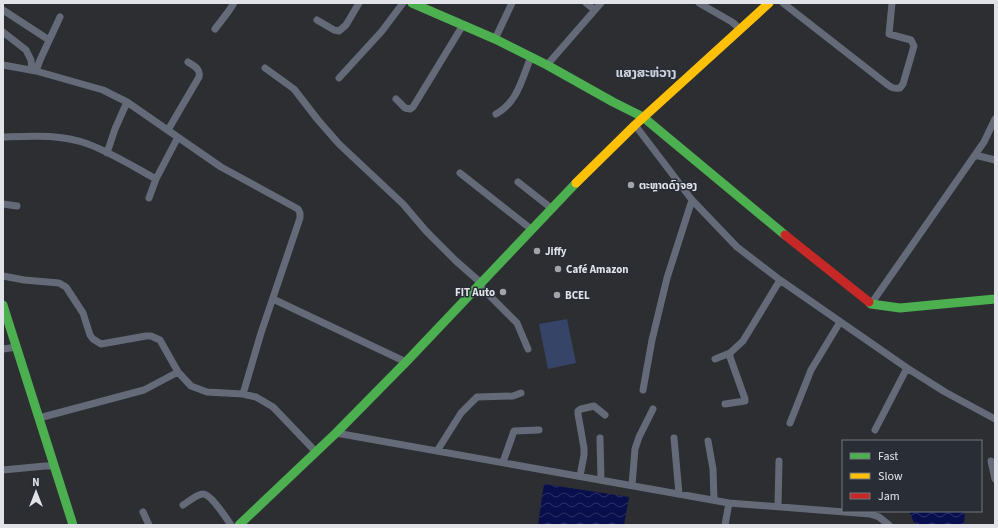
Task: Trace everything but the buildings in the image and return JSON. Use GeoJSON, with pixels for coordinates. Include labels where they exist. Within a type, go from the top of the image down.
{"type":"FeatureCollection","features":[{"type":"Feature","properties":{"kind":"street"},"geometry":{"type":"LineString","coordinates":[[6,3],[3,9],[49,40]]}},
{"type":"Feature","properties":{"kind":"street"},"geometry":{"type":"LineString","coordinates":[[215,29],[234,3]]}},
{"type":"Feature","properties":{"kind":"street"},"geometry":{"type":"LineString","coordinates":[[316,20],[334,30],[339,31],[346,25],[359,3]]}},
{"type":"Feature","properties":{"kind":"street"},"geometry":{"type":"LineString","coordinates":[[339,78],[382,31],[402,3]]}},
{"type":"Feature","properties":{"kind":"street"},"geometry":{"type":"LineString","coordinates":[[412,3],[495,39],[547,64],[613,102],[644,117],[760,215],[871,304],[900,308],[995,299]]}},
{"type":"Feature","properties":{"kind":"street"},"geometry":{"type":"LineString","coordinates":[[495,39],[512,3]]}},
{"type":"Feature","properties":{"kind":"street"},"geometry":{"type":"LineString","coordinates":[[586,3],[595,10]]}},
{"type":"Feature","properties":{"kind":"street"},"geometry":{"type":"LineString","coordinates":[[547,64],[601,3]]}},
{"type":"Feature","properties":{"kind":"street"},"geometry":{"type":"LineString","coordinates":[[699,3],[732,22],[740,29]]}},
{"type":"Feature","properties":{"kind":"street"},"geometry":{"type":"LineString","coordinates":[[239,525],[336,433],[516,247],[551,208],[635,124],[769,3]]}},
{"type":"Feature","properties":{"kind":"street"},"geometry":{"type":"LineString","coordinates":[[783,3],[888,85],[897,89],[900,88],[902,84],[914,46],[911,40],[889,34],[892,3]]}},
{"type":"Feature","properties":{"kind":"street"},"geometry":{"type":"LineString","coordinates":[[34,71],[60,17]]}},
{"type":"Feature","properties":{"kind":"street"},"geometry":{"type":"LineString","coordinates":[[396,99],[405,108],[410,109],[413,107],[463,25]]}},
{"type":"Feature","properties":{"kind":"street"},"geometry":{"type":"LineString","coordinates":[[3,32],[26,50],[34,71]]}},
{"type":"Feature","properties":{"kind":"street"},"geometry":{"type":"LineString","coordinates":[[496,114],[508,106],[515,98],[531,57]]}},
{"type":"Feature","properties":{"kind":"street"},"geometry":{"type":"LineString","coordinates":[[168,130],[199,77],[200,73],[198,69],[188,62]]}},
{"type":"Feature","properties":{"kind":"street"},"geometry":{"type":"LineString","coordinates":[[3,65],[34,71],[103,90],[127,102],[221,167],[298,209],[300,218],[243,394]]}},
{"type":"Feature","properties":{"kind":"street"},"geometry":{"type":"LineString","coordinates":[[265,68],[294,89],[339,144],[403,204],[426,231],[519,325],[528,349]]}},
{"type":"Feature","properties":{"kind":"street"},"geometry":{"type":"LineString","coordinates":[[107,153],[115,129],[127,102]]}},
{"type":"Feature","properties":{"kind":"street"},"geometry":{"type":"LineString","coordinates":[[871,304],[984,142],[995,120]]}},
{"type":"Feature","properties":{"kind":"street"},"geometry":{"type":"LineString","coordinates":[[635,124],[692,200],[737,247],[780,280],[907,368],[945,392],[995,419]]}},
{"type":"Feature","properties":{"kind":"street"},"geometry":{"type":"LineString","coordinates":[[3,137],[43,135],[60,137],[88,144],[156,179]]}},
{"type":"Feature","properties":{"kind":"street"},"geometry":{"type":"LineString","coordinates":[[149,198],[156,179],[178,137]]}},
{"type":"Feature","properties":{"kind":"street"},"geometry":{"type":"LineString","coordinates":[[975,155],[995,160]]}},
{"type":"Feature","properties":{"kind":"street"},"geometry":{"type":"LineString","coordinates":[[460,173],[531,229]]}},
{"type":"Feature","properties":{"kind":"street"},"geometry":{"type":"LineString","coordinates":[[518,182],[551,208]]}},
{"type":"Feature","properties":{"kind":"street"},"geometry":{"type":"LineString","coordinates":[[643,390],[652,340],[667,278],[692,200]]}},
{"type":"Feature","properties":{"kind":"street"},"geometry":{"type":"LineString","coordinates":[[3,204],[17,206]]}},
{"type":"Feature","properties":{"kind":"street"},"geometry":{"type":"LineString","coordinates":[[3,276],[63,284],[69,290],[83,313],[93,340],[101,344],[146,336],[160,340],[178,372],[191,386],[200,390],[243,394],[256,397],[273,408],[316,452]]}},
{"type":"Feature","properties":{"kind":"street"},"geometry":{"type":"LineString","coordinates":[[715,359],[730,353],[744,341],[780,280]]}},
{"type":"Feature","properties":{"kind":"street"},"geometry":{"type":"LineString","coordinates":[[273,299],[406,362]]}},
{"type":"Feature","properties":{"kind":"street"},"geometry":{"type":"LineString","coordinates":[[3,305],[73,525]]}},
{"type":"Feature","properties":{"kind":"street"},"geometry":{"type":"LineString","coordinates":[[790,423],[811,370],[840,322]]}},
{"type":"Feature","properties":{"kind":"street"},"geometry":{"type":"LineString","coordinates":[[3,349],[17,347]]}},
{"type":"Feature","properties":{"kind":"street"},"geometry":{"type":"LineString","coordinates":[[725,404],[741,402],[745,401],[746,399],[730,357],[730,353]]}},
{"type":"Feature","properties":{"kind":"street"},"geometry":{"type":"LineString","coordinates":[[875,430],[907,368]]}},
{"type":"Feature","properties":{"kind":"street"},"geometry":{"type":"LineString","coordinates":[[39,418],[144,390],[178,372]]}},
{"type":"Feature","properties":{"kind":"street"},"geometry":{"type":"LineString","coordinates":[[437,451],[461,413],[477,397],[513,396],[521,393]]}},
{"type":"Feature","properties":{"kind":"street"},"geometry":{"type":"LineString","coordinates":[[580,476],[584,448],[578,411],[594,406],[605,415]]}},
{"type":"Feature","properties":{"kind":"street"},"geometry":{"type":"LineString","coordinates":[[632,485],[635,449],[639,436],[653,409]]}},
{"type":"Feature","properties":{"kind":"street"},"geometry":{"type":"LineString","coordinates":[[503,462],[514,431],[539,430]]}},
{"type":"Feature","properties":{"kind":"street"},"geometry":{"type":"LineString","coordinates":[[336,433],[729,503],[842,512]]}},
{"type":"Feature","properties":{"kind":"street"},"geometry":{"type":"LineString","coordinates":[[600,438],[601,480]]}},
{"type":"Feature","properties":{"kind":"street"},"geometry":{"type":"LineString","coordinates":[[674,438],[679,494]]}},
{"type":"Feature","properties":{"kind":"street"},"geometry":{"type":"LineString","coordinates":[[708,441],[713,469],[714,500]]}},
{"type":"Feature","properties":{"kind":"street"},"geometry":{"type":"LineString","coordinates":[[778,506],[779,461]]}},
{"type":"Feature","properties":{"kind":"street"},"geometry":{"type":"LineString","coordinates":[[991,461],[995,479]]}},
{"type":"Feature","properties":{"kind":"street"},"geometry":{"type":"LineString","coordinates":[[3,470],[54,466]]}},
{"type":"Feature","properties":{"kind":"street"},"geometry":{"type":"LineString","coordinates":[[183,505],[201,494],[205,494],[212,500],[231,525]]}},
{"type":"Feature","properties":{"kind":"street"},"geometry":{"type":"LineString","coordinates":[[725,525],[729,503]]}},
{"type":"Feature","properties":{"kind":"street"},"geometry":{"type":"LineString","coordinates":[[143,512],[149,525]]}},
{"type":"Feature","properties":{"kind":"street"},"geometry":{"type":"LineString","coordinates":[[847,512],[870,514],[879,517],[889,525]]}},
{"type":"Feature","properties":{"kind":"shaded area"},"geometry":{"type":"Polygon","coordinates":[[[567,319],[576,363],[548,369],[539,324],[567,319]]]}},
{"type":"Feature","properties":{"kind":"water"},"geometry":{"type":"Polygon","coordinates":[[[544,484],[629,497],[624,525],[538,525],[544,484]]]}},
{"type":"Feature","properties":{"kind":"water"},"geometry":{"type":"Polygon","coordinates":[[[909,512],[965,512],[964,525],[915,525],[909,512]]]}},
{"type":"Feature","properties":{"kind":"traffic: fast"},"geometry":{"type":"LineString","coordinates":[[412,3],[495,39],[547,65],[643,117],[785,235]]}},
{"type":"Feature","properties":{"kind":"traffic: fast"},"geometry":{"type":"LineString","coordinates":[[239,525],[336,433],[406,362],[576,183]]}},
{"type":"Feature","properties":{"kind":"traffic: fast"},"geometry":{"type":"LineString","coordinates":[[869,302],[871,304],[900,308],[995,299]]}},
{"type":"Feature","properties":{"kind":"traffic: fast"},"geometry":{"type":"LineString","coordinates":[[3,305],[73,525]]}},
{"type":"Feature","properties":{"kind":"traffic: slow"},"geometry":{"type":"LineString","coordinates":[[576,183],[635,125],[769,3]]}},
{"type":"Feature","properties":{"kind":"traffic: jam"},"geometry":{"type":"LineString","coordinates":[[785,235],[869,302]]}},
{"type":"Feature","properties":{"kind":"place","name":"ຕະຫຼາດດົງຈອງ"},"geometry":{"type":"Point","coordinates":[631,185]}},
{"type":"Feature","properties":{"kind":"place","name":"Jiffy"},"geometry":{"type":"Point","coordinates":[537,251]}},
{"type":"Feature","properties":{"kind":"place","name":"Café Amazon"},"geometry":{"type":"Point","coordinates":[558,269]}},
{"type":"Feature","properties":{"kind":"place","name":"FIT Auto"},"geometry":{"type":"Point","coordinates":[503,292]}},
{"type":"Feature","properties":{"kind":"place","name":"BCEL"},"geometry":{"type":"Point","coordinates":[557,295]}},
{"type":"Feature","properties":{"kind":"district","name":"ແສງສະຫ່ວາງ"},"geometry":{"type":"Point","coordinates":[646,72]}}]}
